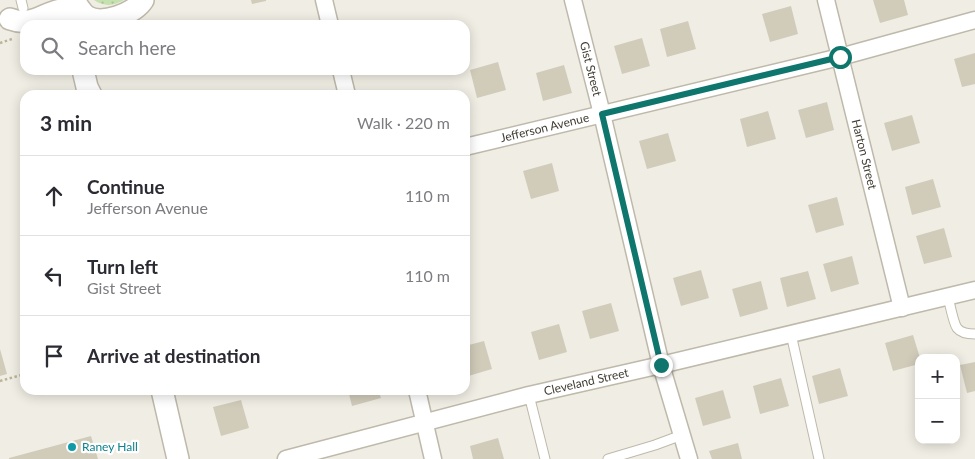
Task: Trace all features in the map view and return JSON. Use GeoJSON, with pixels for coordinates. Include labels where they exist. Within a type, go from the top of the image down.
{"type":"FeatureCollection","features":[{"type":"Feature","properties":{"kind":"street"},"geometry":{"type":"LineString","coordinates":[[24,16],[46,0]]}},
{"type":"Feature","properties":{"kind":"street"},"geometry":{"type":"LineString","coordinates":[[117,20],[135,9],[143,0]]}},
{"type":"Feature","properties":{"kind":"street"},"geometry":{"type":"LineString","coordinates":[[324,0],[329,20]]}},
{"type":"Feature","properties":{"kind":"street","name":"Gist Street"},"geometry":{"type":"LineString","coordinates":[[573,0],[661,365],[689,459]]}},
{"type":"Feature","properties":{"kind":"street","name":"Harton Street"},"geometry":{"type":"LineString","coordinates":[[826,0],[902,308]]}},
{"type":"Feature","properties":{"kind":"street"},"geometry":{"type":"LineString","coordinates":[[24,16],[68,9],[93,18],[112,20]]}},
{"type":"Feature","properties":{"kind":"street","name":"Jefferson Avenue"},"geometry":{"type":"LineString","coordinates":[[470,146],[840,57],[975,20]]}},
{"type":"Feature","properties":{"kind":"street"},"geometry":{"type":"LineString","coordinates":[[85,75],[88,90]]}},
{"type":"Feature","properties":{"kind":"street"},"geometry":{"type":"LineString","coordinates":[[96,90],[98,75]]}},
{"type":"Feature","properties":{"kind":"street"},"geometry":{"type":"LineString","coordinates":[[342,75],[346,90]]}},
{"type":"Feature","properties":{"kind":"street","name":"Cleveland Street"},"geometry":{"type":"LineString","coordinates":[[286,459],[529,395],[975,290]]}},
{"type":"Feature","properties":{"kind":"street"},"geometry":{"type":"LineString","coordinates":[[163,395],[178,459]]}},
{"type":"Feature","properties":{"kind":"street"},"geometry":{"type":"LineString","coordinates":[[417,395],[433,459]]}},
{"type":"Feature","properties":{"kind":"lane"},"geometry":{"type":"LineString","coordinates":[[948,296],[957,327],[962,332],[975,334]]}},
{"type":"Feature","properties":{"kind":"lane"},"geometry":{"type":"LineString","coordinates":[[790,334],[819,459]]}},
{"type":"Feature","properties":{"kind":"lane"},"geometry":{"type":"LineString","coordinates":[[529,395],[545,459]]}},
{"type":"Feature","properties":{"kind":"lane"},"geometry":{"type":"LineString","coordinates":[[608,459],[682,435]]}},
{"type":"Feature","properties":{"kind":"path"},"geometry":{"type":"LineString","coordinates":[[0,381],[20,375]]}},
{"type":"Feature","properties":{"kind":"green space"},"geometry":{"type":"Polygon","coordinates":[[[94,0],[124,0],[109,5],[94,0]]]}},
{"type":"Feature","properties":{"kind":"building"},"geometry":{"type":"Polygon","coordinates":[[[251,0],[266,0],[266,1],[252,4],[251,0]]]}},
{"type":"Feature","properties":{"kind":"building"},"geometry":{"type":"Polygon","coordinates":[[[873,0],[904,0],[908,15],[880,23],[873,0]]]}},
{"type":"Feature","properties":{"kind":"building"},"geometry":{"type":"Polygon","coordinates":[[[791,6],[798,34],[770,42],[762,14],[791,6]]]}},
{"type":"Feature","properties":{"kind":"building"},"geometry":{"type":"Polygon","coordinates":[[[688,21],[696,49],[667,57],[660,29],[688,21]]]}},
{"type":"Feature","properties":{"kind":"building"},"geometry":{"type":"Polygon","coordinates":[[[642,38],[650,66],[622,74],[614,46],[642,38]]]}},
{"type":"Feature","properties":{"kind":"building"},"geometry":{"type":"Polygon","coordinates":[[[975,53],[975,84],[962,87],[954,59],[975,53]]]}},
{"type":"Feature","properties":{"kind":"building"},"geometry":{"type":"Polygon","coordinates":[[[498,62],[506,90],[477,98],[470,70],[498,62]]]}},
{"type":"Feature","properties":{"kind":"building"},"geometry":{"type":"Polygon","coordinates":[[[564,65],[572,93],[543,101],[536,73],[564,65]]]}},
{"type":"Feature","properties":{"kind":"building"},"geometry":{"type":"Polygon","coordinates":[[[827,102],[834,130],[806,138],[798,110],[827,102]]]}},
{"type":"Feature","properties":{"kind":"building"},"geometry":{"type":"Polygon","coordinates":[[[768,111],[776,139],[747,147],[740,119],[768,111]]]}},
{"type":"Feature","properties":{"kind":"building"},"geometry":{"type":"Polygon","coordinates":[[[912,115],[920,143],[892,151],[884,123],[912,115]]]}},
{"type":"Feature","properties":{"kind":"building"},"geometry":{"type":"Polygon","coordinates":[[[668,133],[676,161],[647,169],[639,141],[668,133]]]}},
{"type":"Feature","properties":{"kind":"building"},"geometry":{"type":"Polygon","coordinates":[[[552,163],[559,191],[531,199],[523,171],[552,163]]]}},
{"type":"Feature","properties":{"kind":"building"},"geometry":{"type":"Polygon","coordinates":[[[933,179],[941,207],[912,215],[905,187],[933,179]]]}},
{"type":"Feature","properties":{"kind":"building"},"geometry":{"type":"Polygon","coordinates":[[[837,197],[844,225],[816,233],[808,205],[837,197]]]}},
{"type":"Feature","properties":{"kind":"building"},"geometry":{"type":"Polygon","coordinates":[[[944,228],[952,257],[924,264],[916,236],[944,228]]]}},
{"type":"Feature","properties":{"kind":"building"},"geometry":{"type":"Polygon","coordinates":[[[852,256],[859,284],[831,292],[823,264],[852,256]]]}},
{"type":"Feature","properties":{"kind":"building"},"geometry":{"type":"Polygon","coordinates":[[[701,270],[709,298],[681,306],[673,278],[701,270]]]}},
{"type":"Feature","properties":{"kind":"building"},"geometry":{"type":"Polygon","coordinates":[[[808,271],[816,299],[787,307],[780,278],[808,271]]]}},
{"type":"Feature","properties":{"kind":"building"},"geometry":{"type":"Polygon","coordinates":[[[761,281],[768,309],[740,317],[732,289],[761,281]]]}},
{"type":"Feature","properties":{"kind":"building"},"geometry":{"type":"Polygon","coordinates":[[[611,303],[619,331],[590,339],[582,311],[611,303]]]}},
{"type":"Feature","properties":{"kind":"building"},"geometry":{"type":"Polygon","coordinates":[[[559,324],[567,352],[539,360],[531,332],[559,324]]]}},
{"type":"Feature","properties":{"kind":"building"},"geometry":{"type":"Polygon","coordinates":[[[913,335],[919,354],[915,354],[915,365],[893,371],[885,343],[913,335]]]}},
{"type":"Feature","properties":{"kind":"building"},"geometry":{"type":"Polygon","coordinates":[[[484,341],[492,369],[470,376],[470,345],[484,341]]]}},
{"type":"Feature","properties":{"kind":"building"},"geometry":{"type":"Polygon","coordinates":[[[0,349],[7,374],[0,376],[0,349]]]}},
{"type":"Feature","properties":{"kind":"building"},"geometry":{"type":"Polygon","coordinates":[[[975,362],[975,391],[967,393],[960,365],[975,362]]]}},
{"type":"Feature","properties":{"kind":"building"},"geometry":{"type":"Polygon","coordinates":[[[840,368],[848,396],[819,404],[812,376],[840,368]]]}},
{"type":"Feature","properties":{"kind":"building"},"geometry":{"type":"Polygon","coordinates":[[[781,378],[789,406],[760,414],[753,386],[781,378]]]}},
{"type":"Feature","properties":{"kind":"building"},"geometry":{"type":"Polygon","coordinates":[[[723,390],[731,418],[703,426],[695,398],[723,390]]]}},
{"type":"Feature","properties":{"kind":"building"},"geometry":{"type":"Polygon","coordinates":[[[349,395],[380,395],[381,398],[352,406],[349,395]]]}},
{"type":"Feature","properties":{"kind":"building"},"geometry":{"type":"Polygon","coordinates":[[[241,400],[249,428],[221,436],[213,407],[241,400]]]}},
{"type":"Feature","properties":{"kind":"building","name":"Raney Hall"},"geometry":{"type":"Polygon","coordinates":[[[91,436],[98,459],[9,459],[9,458],[91,436]]]}},
{"type":"Feature","properties":{"kind":"building"},"geometry":{"type":"Polygon","coordinates":[[[498,438],[504,459],[473,459],[470,446],[498,438]]]}},
{"type":"Feature","properties":{"kind":"building"},"geometry":{"type":"Polygon","coordinates":[[[738,443],[742,459],[712,459],[709,451],[738,443]]]}},
{"type":"Feature","properties":{"kind":"place","name":"Raney Hall"},"geometry":{"type":"Point","coordinates":[72,447]}},
{"type":"Feature","properties":{"kind":"route"},"geometry":{"type":"LineString","coordinates":[[661,365],[602,114],[840,57]]}}]}
